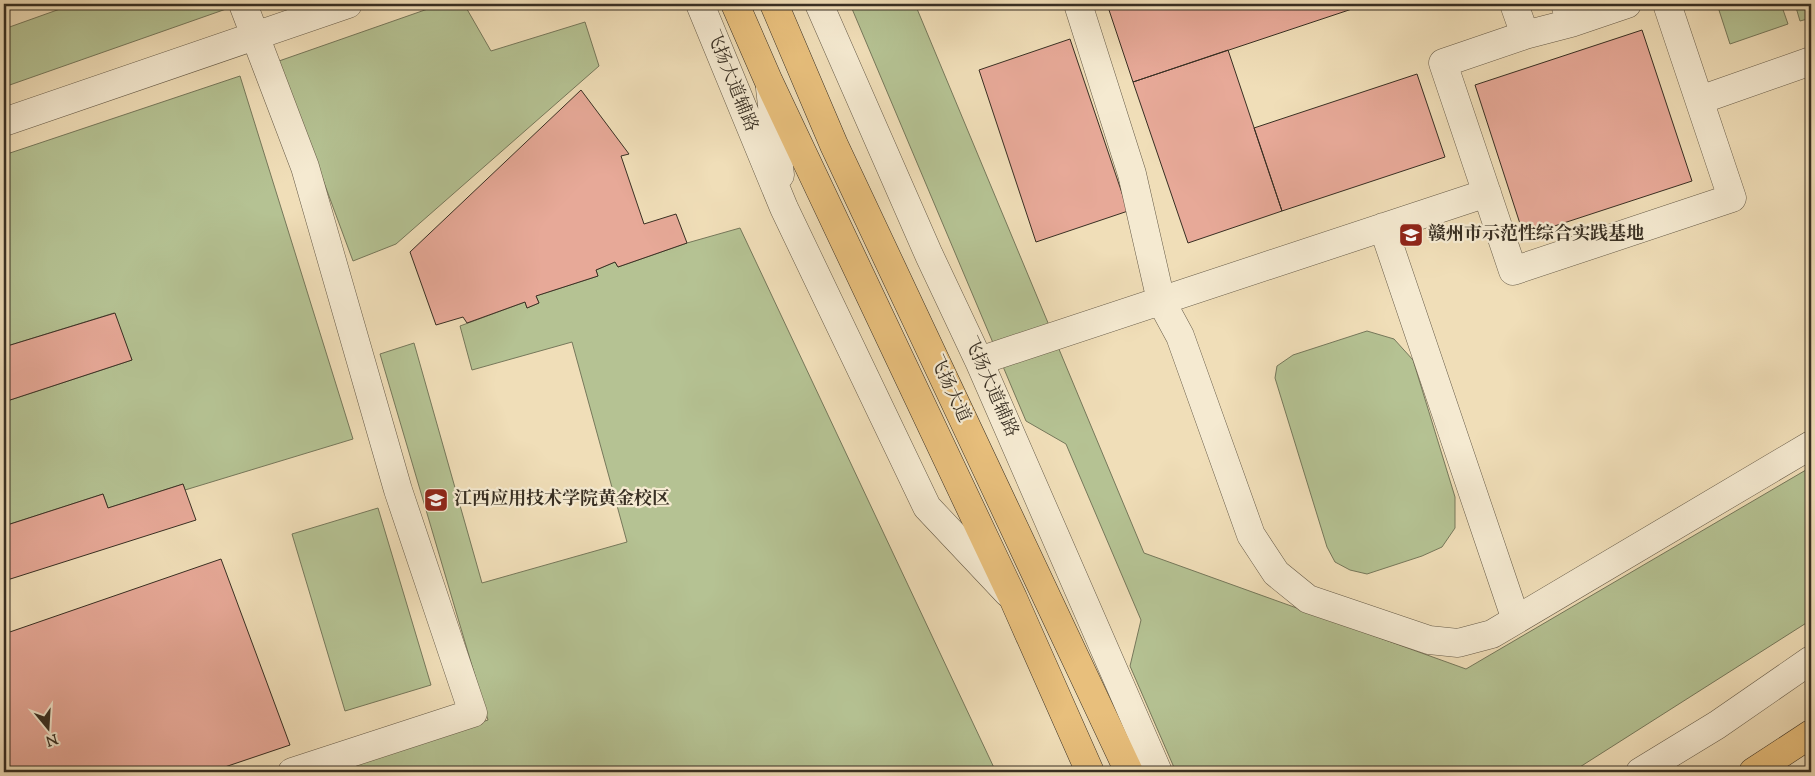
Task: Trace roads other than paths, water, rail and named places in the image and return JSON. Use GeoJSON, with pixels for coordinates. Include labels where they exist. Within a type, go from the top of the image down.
{"type":"FeatureCollection","features":[{"type":"Feature","properties":{"kind":"main road","name":"飞扬大道"},"geometry":{"type":"LineString","coordinates":[[736,4],[769,82],[1012,598],[1090,772]]}},
{"type":"Feature","properties":{"kind":"main road","name":"飞扬大道"},"geometry":{"type":"LineString","coordinates":[[774,4],[834,145],[1129,772]]}},
{"type":"Feature","properties":{"kind":"main road"},"geometry":{"type":"LineString","coordinates":[[1753,772],[1811,734]]}},
{"type":"Feature","properties":{"kind":"street"},"geometry":{"type":"LineString","coordinates":[[243,4],[305,167],[398,490],[474,713],[292,772]]}},
{"type":"Feature","properties":{"kind":"street"},"geometry":{"type":"LineString","coordinates":[[4,122],[348,4]]}},
{"type":"Feature","properties":{"kind":"street","name":"飞扬大道辅路"},"geometry":{"type":"LineString","coordinates":[[700,4],[784,208],[927,507],[1012,598]]}},
{"type":"Feature","properties":{"kind":"street","name":"飞扬大道辅路"},"geometry":{"type":"LineString","coordinates":[[819,4],[929,255],[979,361],[1158,772]]}},
{"type":"Feature","properties":{"kind":"street"},"geometry":{"type":"LineString","coordinates":[[1078,4],[1132,174],[1161,301],[1180,336],[1251,535],[1276,573],[1308,599],[1429,640],[1458,643],[1492,634],[1811,445]]}},
{"type":"Feature","properties":{"kind":"street"},"geometry":{"type":"LineString","coordinates":[[1514,4],[1525,35]]}},
{"type":"Feature","properties":{"kind":"street"},"geometry":{"type":"LineString","coordinates":[[1627,4],[1568,13],[1525,35],[1443,63],[1513,271],[1732,198],[1667,4]]}},
{"type":"Feature","properties":{"kind":"street"},"geometry":{"type":"LineString","coordinates":[[1700,100],[1811,61]]}},
{"type":"Feature","properties":{"kind":"street"},"geometry":{"type":"LineString","coordinates":[[769,82],[784,208]]}},
{"type":"Feature","properties":{"kind":"street"},"geometry":{"type":"LineString","coordinates":[[979,361],[1487,193]]}},
{"type":"Feature","properties":{"kind":"street"},"geometry":{"type":"LineString","coordinates":[[1383,227],[1516,620]]}},
{"type":"Feature","properties":{"kind":"street"},"geometry":{"type":"LineString","coordinates":[[1640,772],[1717,725],[1811,660]]}},
{"type":"Feature","properties":{"kind":"place","name":"赣州市示范性综合实践基地"},"geometry":{"type":"Point","coordinates":[1411,235]}},
{"type":"Feature","properties":{"kind":"place","name":"江西应用技术学院黄金校区"},"geometry":{"type":"Point","coordinates":[436,500]}}]}
